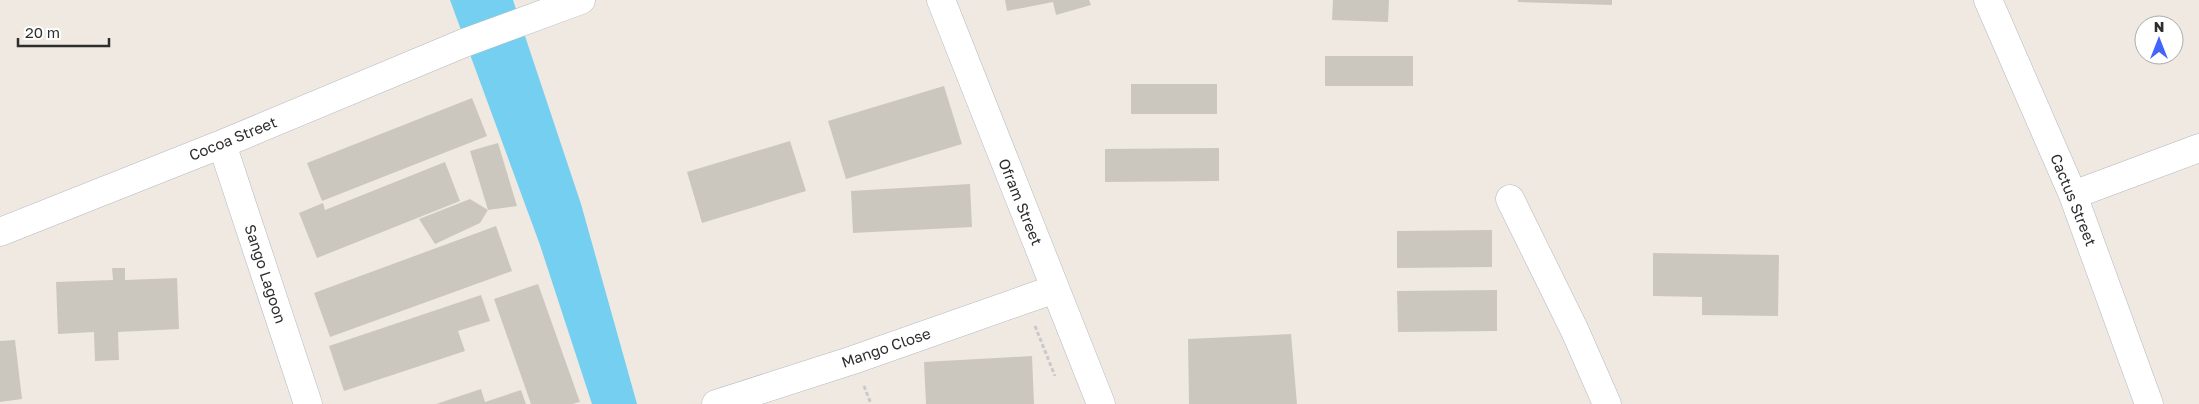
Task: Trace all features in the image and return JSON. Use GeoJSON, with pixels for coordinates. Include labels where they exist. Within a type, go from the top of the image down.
{"type":"FeatureCollection","features":[{"type":"Feature","properties":{"kind":"street","name":"Cocoa Street"},"geometry":{"type":"LineString","coordinates":[[0,232],[222,144],[464,43],[581,0]]}},
{"type":"Feature","properties":{"kind":"street","name":"Ofram Street"},"geometry":{"type":"LineString","coordinates":[[940,0],[1101,404]]}},
{"type":"Feature","properties":{"kind":"street","name":"Cactus Street"},"geometry":{"type":"LineString","coordinates":[[1988,0],[2073,195],[2149,404]]}},
{"type":"Feature","properties":{"kind":"street","name":"Sango Lagoon"},"geometry":{"type":"LineString","coordinates":[[222,144],[308,404]]}},
{"type":"Feature","properties":{"kind":"street"},"geometry":{"type":"LineString","coordinates":[[2073,195],[2199,148]]}},
{"type":"Feature","properties":{"kind":"street"},"geometry":{"type":"LineString","coordinates":[[1510,199],[1575,331],[1606,404]]}},
{"type":"Feature","properties":{"kind":"street","name":"Mango Close"},"geometry":{"type":"LineString","coordinates":[[716,404],[853,360],[1055,289]]}},
{"type":"Feature","properties":{"kind":"path"},"geometry":{"type":"LineString","coordinates":[[1025,300],[1056,378]]}},
{"type":"Feature","properties":{"kind":"water"},"geometry":{"type":"Polygon","coordinates":[[[450,0],[513,0],[581,204],[637,404],[592,404],[540,245],[450,0]]]}},
{"type":"Feature","properties":{"kind":"building"},"geometry":{"type":"Polygon","coordinates":[[[1005,0],[1089,0],[1091,5],[1056,15],[1053,2],[1007,11],[1005,0]]]}},
{"type":"Feature","properties":{"kind":"building"},"geometry":{"type":"Polygon","coordinates":[[[1333,0],[1389,0],[1388,22],[1332,20],[1333,0]]]}},
{"type":"Feature","properties":{"kind":"building"},"geometry":{"type":"Polygon","coordinates":[[[1518,0],[1612,0],[1612,5],[1518,2],[1518,0]]]}},
{"type":"Feature","properties":{"kind":"building"},"geometry":{"type":"Polygon","coordinates":[[[1325,56],[1413,56],[1413,86],[1325,86],[1325,56]]]}},
{"type":"Feature","properties":{"kind":"building"},"geometry":{"type":"Polygon","coordinates":[[[1131,84],[1217,84],[1217,114],[1131,114],[1131,84]]]}},
{"type":"Feature","properties":{"kind":"building"},"geometry":{"type":"Polygon","coordinates":[[[944,86],[962,144],[846,179],[828,121],[944,86]]]}},
{"type":"Feature","properties":{"kind":"building"},"geometry":{"type":"Polygon","coordinates":[[[472,98],[487,136],[322,201],[307,163],[472,98]]]}},
{"type":"Feature","properties":{"kind":"building"},"geometry":{"type":"Polygon","coordinates":[[[790,141],[806,191],[702,223],[687,172],[790,141]]]}},
{"type":"Feature","properties":{"kind":"building"},"geometry":{"type":"Polygon","coordinates":[[[498,143],[517,206],[488,210],[470,151],[498,143]]]}},
{"type":"Feature","properties":{"kind":"building"},"geometry":{"type":"Polygon","coordinates":[[[1219,148],[1219,181],[1105,182],[1105,149],[1219,148]]]}},
{"type":"Feature","properties":{"kind":"building"},"geometry":{"type":"Polygon","coordinates":[[[445,162],[460,201],[317,258],[299,213],[323,203],[325,210],[445,162]]]}},
{"type":"Feature","properties":{"kind":"building"},"geometry":{"type":"Polygon","coordinates":[[[970,184],[972,227],[853,233],[851,191],[970,184]]]}},
{"type":"Feature","properties":{"kind":"building"},"geometry":{"type":"Polygon","coordinates":[[[470,199],[488,210],[480,223],[435,244],[419,219],[470,199]]]}},
{"type":"Feature","properties":{"kind":"building"},"geometry":{"type":"Polygon","coordinates":[[[496,226],[512,271],[330,337],[314,293],[496,226]]]}},
{"type":"Feature","properties":{"kind":"building"},"geometry":{"type":"Polygon","coordinates":[[[1492,230],[1492,267],[1397,268],[1397,231],[1492,230]]]}},
{"type":"Feature","properties":{"kind":"building"},"geometry":{"type":"Polygon","coordinates":[[[1653,253],[1779,255],[1778,316],[1702,315],[1702,297],[1653,296],[1653,253]]]}},
{"type":"Feature","properties":{"kind":"building"},"geometry":{"type":"Polygon","coordinates":[[[112,268],[125,268],[125,280],[177,278],[179,329],[118,332],[119,360],[95,361],[94,332],[58,334],[56,282],[113,280],[112,268]]]}},
{"type":"Feature","properties":{"kind":"building"},"geometry":{"type":"Polygon","coordinates":[[[538,284],[580,402],[572,404],[531,404],[494,299],[538,284]]]}},
{"type":"Feature","properties":{"kind":"building"},"geometry":{"type":"Polygon","coordinates":[[[1497,290],[1497,331],[1398,332],[1397,291],[1497,290]]]}},
{"type":"Feature","properties":{"kind":"building"},"geometry":{"type":"Polygon","coordinates":[[[481,295],[490,321],[458,331],[465,351],[344,391],[329,346],[481,295]]]}},
{"type":"Feature","properties":{"kind":"building"},"geometry":{"type":"Polygon","coordinates":[[[1291,334],[1297,404],[1189,404],[1188,339],[1291,334]]]}},
{"type":"Feature","properties":{"kind":"building"},"geometry":{"type":"Polygon","coordinates":[[[15,340],[22,399],[0,402],[0,341],[15,340]]]}},
{"type":"Feature","properties":{"kind":"building"},"geometry":{"type":"Polygon","coordinates":[[[1032,356],[1034,404],[926,404],[924,362],[1032,356]]]}},
{"type":"Feature","properties":{"kind":"building"},"geometry":{"type":"Polygon","coordinates":[[[481,389],[485,402],[521,390],[526,404],[436,404],[481,389]]]}}]}
